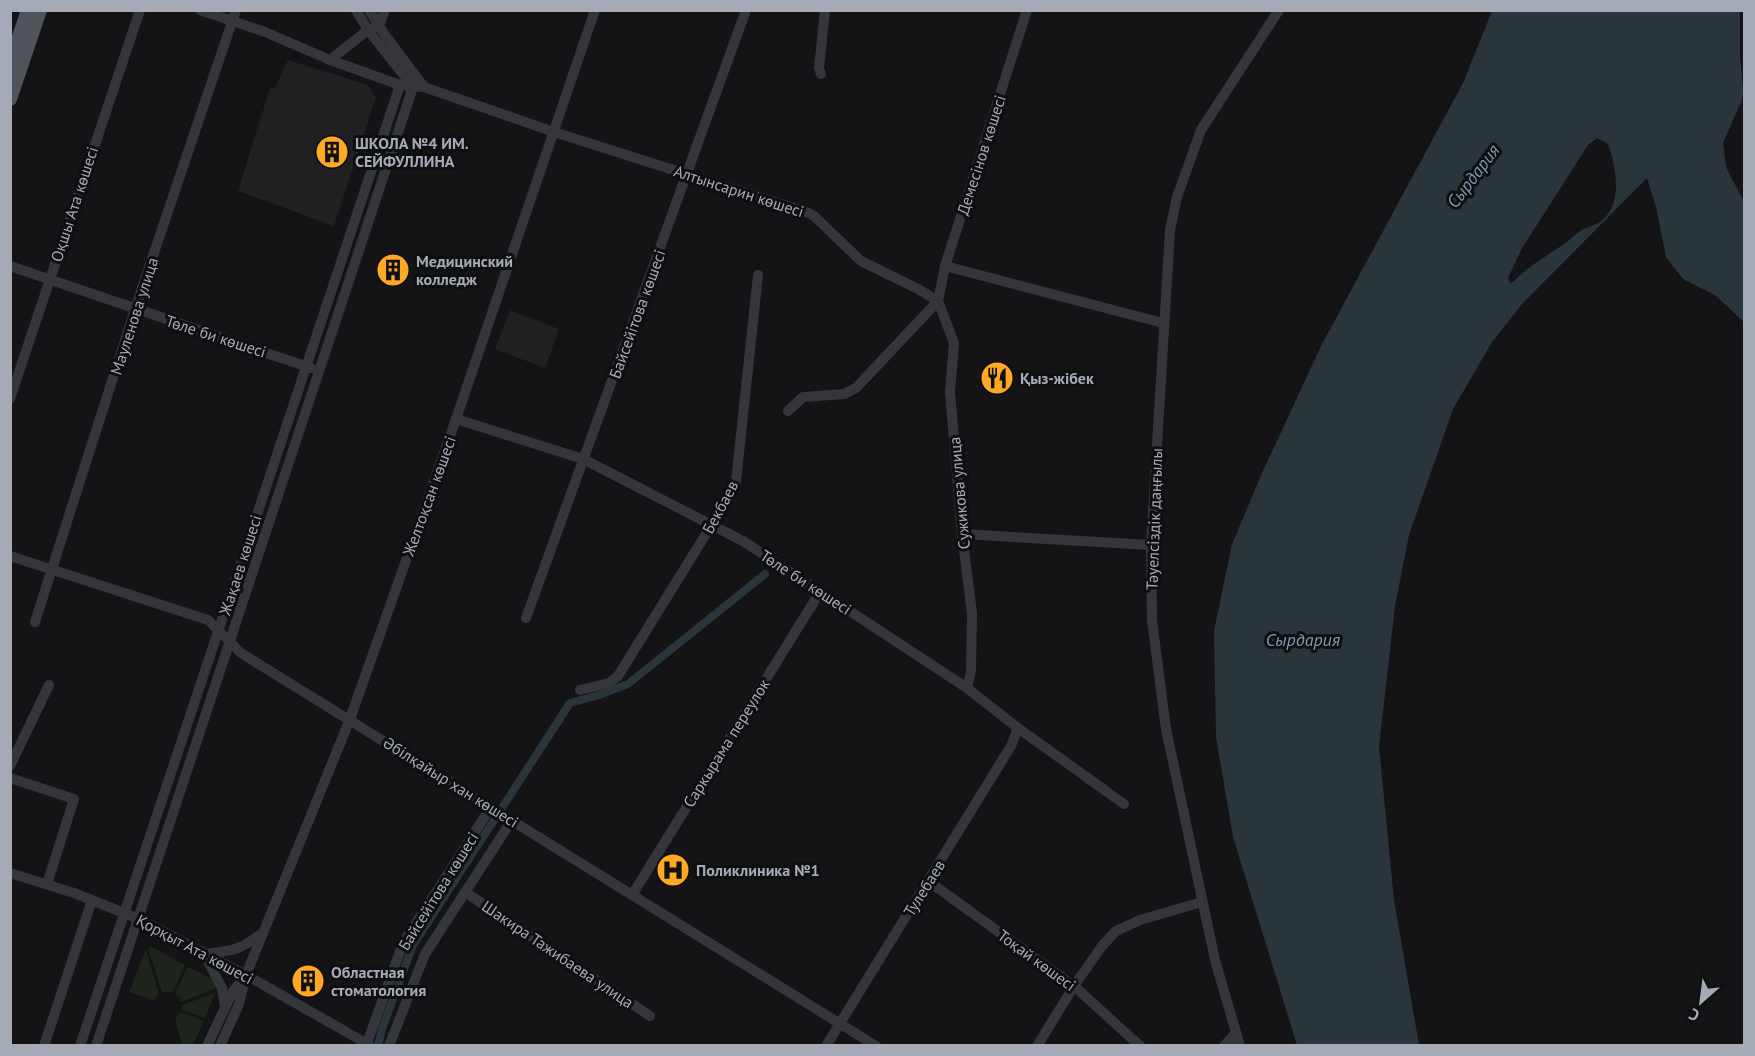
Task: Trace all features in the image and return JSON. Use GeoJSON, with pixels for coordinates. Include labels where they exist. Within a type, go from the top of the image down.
{"type":"FeatureCollection","features":[{"type":"Feature","properties":{"kind":"main road"},"geometry":{"type":"LineString","coordinates":[[10,64],[28,10]]}},
{"type":"Feature","properties":{"kind":"main road"},"geometry":{"type":"LineString","coordinates":[[10,99],[40,10]]}},
{"type":"Feature","properties":{"kind":"street","name":"Оқшы Ата көшесі"},"geometry":{"type":"LineString","coordinates":[[10,399],[140,10]]}},
{"type":"Feature","properties":{"kind":"street"},"geometry":{"type":"LineString","coordinates":[[200,10],[234,16],[330,60],[400,85],[418,87]]}},
{"type":"Feature","properties":{"kind":"street"},"geometry":{"type":"LineString","coordinates":[[356,10],[368,30],[418,87]]}},
{"type":"Feature","properties":{"kind":"street"},"geometry":{"type":"LineString","coordinates":[[369,10],[418,87]]}},
{"type":"Feature","properties":{"kind":"street"},"geometry":{"type":"LineString","coordinates":[[330,60],[368,30],[379,26],[385,10]]}},
{"type":"Feature","properties":{"kind":"street","name":"Желтоқсан көшесі"},"geometry":{"type":"LineString","coordinates":[[220,1046],[239,1004],[246,975],[350,719],[456,419],[596,10]]}},
{"type":"Feature","properties":{"kind":"street","name":"Байсейітова көшесі"},"geometry":{"type":"LineString","coordinates":[[526,618],[746,10]]}},
{"type":"Feature","properties":{"kind":"street"},"geometry":{"type":"LineString","coordinates":[[821,74],[819,68],[825,10]]}},
{"type":"Feature","properties":{"kind":"street","name":"Демесінов көшесі"},"geometry":{"type":"LineString","coordinates":[[938,301],[945,266],[1027,10]]}},
{"type":"Feature","properties":{"kind":"street","name":"Тәуелсіздік даңғылы"},"geometry":{"type":"LineString","coordinates":[[1239,1046],[1215,960],[1166,729],[1152,620],[1151,545],[1163,322],[1170,230],[1177,197],[1201,130],[1279,10]]}},
{"type":"Feature","properties":{"kind":"street","name":"Мауленова улица"},"geometry":{"type":"LineString","coordinates":[[35,622],[135,309],[234,16]]}},
{"type":"Feature","properties":{"kind":"street","name":"Жақаев көшесі"},"geometry":{"type":"LineString","coordinates":[[80,1046],[400,85]]}},
{"type":"Feature","properties":{"kind":"street","name":"Алтынсарин көшесі"},"geometry":{"type":"LineString","coordinates":[[418,87],[813,215],[861,261],[938,301]]}},
{"type":"Feature","properties":{"kind":"street","name":"Жақаев көшесі"},"geometry":{"type":"LineString","coordinates":[[96,1046],[320,372],[418,87]]}},
{"type":"Feature","properties":{"kind":"street","name":"Төле би көшесі"},"geometry":{"type":"LineString","coordinates":[[10,266],[320,372]]}},
{"type":"Feature","properties":{"kind":"street"},"geometry":{"type":"LineString","coordinates":[[945,266],[1163,322]]}},
{"type":"Feature","properties":{"kind":"street","name":"Бекбаев"},"geometry":{"type":"LineString","coordinates":[[580,690],[609,683],[618,676],[732,492],[736,481],[758,274]]}},
{"type":"Feature","properties":{"kind":"street"},"geometry":{"type":"LineString","coordinates":[[788,411],[802,397],[844,394],[856,388],[938,301]]}},
{"type":"Feature","properties":{"kind":"street","name":"Сужикова улица"},"geometry":{"type":"LineString","coordinates":[[938,301],[954,343],[950,392],[962,534],[972,614],[971,672],[967,688]]}},
{"type":"Feature","properties":{"kind":"street","name":"Төле би көшесі"},"geometry":{"type":"LineString","coordinates":[[456,419],[583,459],[743,541],[967,688],[1018,729],[1124,804]]}},
{"type":"Feature","properties":{"kind":"street"},"geometry":{"type":"LineString","coordinates":[[962,534],[1151,545]]}},
{"type":"Feature","properties":{"kind":"street","name":"Әбілқайыр хан көшесі"},"geometry":{"type":"LineString","coordinates":[[10,556],[208,620],[241,652],[876,1046]]}},
{"type":"Feature","properties":{"kind":"street","name":"Саркырама переулок"},"geometry":{"type":"LineString","coordinates":[[632,894],[819,592]]}},
{"type":"Feature","properties":{"kind":"street"},"geometry":{"type":"LineString","coordinates":[[10,766],[49,685]]}},
{"type":"Feature","properties":{"kind":"street","name":"Тулебаев"},"geometry":{"type":"LineString","coordinates":[[826,1046],[1011,746],[1018,729]]}},
{"type":"Feature","properties":{"kind":"street"},"geometry":{"type":"LineString","coordinates":[[10,778],[74,799],[47,884]]}},
{"type":"Feature","properties":{"kind":"street","name":"Байсейітова көшесі"},"geometry":{"type":"LineString","coordinates":[[368,1045],[403,943],[490,807]]}},
{"type":"Feature","properties":{"kind":"street","name":"Байсейітова көшесі"},"geometry":{"type":"LineString","coordinates":[[389,1046],[425,954],[512,820]]}},
{"type":"Feature","properties":{"kind":"street","name":"Қорқыт Ата көшесі"},"geometry":{"type":"LineString","coordinates":[[10,873],[92,900],[139,919],[246,975],[368,1045]]}},
{"type":"Feature","properties":{"kind":"street","name":"Тоқай көшесі"},"geometry":{"type":"LineString","coordinates":[[928,881],[1074,986],[1140,1046]]}},
{"type":"Feature","properties":{"kind":"street","name":"Шакира Тажибаева улица"},"geometry":{"type":"LineString","coordinates":[[465,892],[650,1016]]}},
{"type":"Feature","properties":{"kind":"street"},"geometry":{"type":"LineString","coordinates":[[44,1046],[92,900]]}},
{"type":"Feature","properties":{"kind":"street"},"geometry":{"type":"LineString","coordinates":[[1037,1046],[1074,986],[1102,946],[1116,932],[1140,920],[1202,902]]}},
{"type":"Feature","properties":{"kind":"street"},"geometry":{"type":"LineString","coordinates":[[225,1006],[222,988],[204,954],[237,950],[263,933]]}},
{"type":"Feature","properties":{"kind":"street","name":"Желтоқсан көшесі"},"geometry":{"type":"LineString","coordinates":[[207,1046],[232,993],[246,975]]}},
{"type":"Feature","properties":{"kind":"street"},"geometry":{"type":"LineString","coordinates":[[1224,1046],[1236,1033]]}},
{"type":"Feature","properties":{"kind":"shaded area"},"geometry":{"type":"Polygon","coordinates":[[[288,60],[368,85],[376,97],[334,226],[238,191],[270,88],[275,88],[288,60]]]}},
{"type":"Feature","properties":{"kind":"shaded area"},"geometry":{"type":"Polygon","coordinates":[[[510,310],[559,329],[545,368],[495,349],[510,310]]]}},
{"type":"Feature","properties":{"kind":"shaded area"},"geometry":{"type":"Polygon","coordinates":[[[152,947],[185,965],[173,992],[162,992],[148,948],[152,947]]]}},
{"type":"Feature","properties":{"kind":"shaded area"},"geometry":{"type":"Polygon","coordinates":[[[146,950],[159,994],[154,1000],[129,992],[146,950]]]}},
{"type":"Feature","properties":{"kind":"shaded area"},"geometry":{"type":"Polygon","coordinates":[[[188,967],[212,979],[217,988],[181,1002],[180,997],[175,993],[188,967]]]}},
{"type":"Feature","properties":{"kind":"shaded area"},"geometry":{"type":"Polygon","coordinates":[[[215,993],[205,1018],[182,1010],[182,1005],[215,993]]]}},
{"type":"Feature","properties":{"kind":"shaded area"},"geometry":{"type":"Polygon","coordinates":[[[181,1012],[204,1021],[193,1045],[182,1045],[175,1019],[181,1012]]]}},
{"type":"Feature","properties":{"kind":"water","name":"Сырдария"},"geometry":{"type":"Polygon","coordinates":[[[1492,11],[1740,11],[1742,100],[1723,143],[1726,167],[1744,202],[1744,322],[1715,295],[1683,279],[1666,257],[1656,207],[1647,178],[1522,304],[1492,342],[1453,409],[1409,535],[1395,606],[1379,746],[1394,900],[1419,1045],[1297,1045],[1233,837],[1216,737],[1214,631],[1232,544],[1263,471],[1321,346],[1463,83],[1492,11]],[[1597,138],[1588,145],[1522,248],[1508,278],[1510,283],[1581,230],[1600,222],[1608,214],[1615,196],[1616,185],[1614,164],[1608,144],[1597,138]]]}},
{"type":"Feature","properties":{"kind":"waterway"},"geometry":{"type":"LineString","coordinates":[[378,1046],[413,945],[570,703],[628,684],[765,574]]}},
{"type":"Feature","properties":{"kind":"place","name":"ШКОЛА №4 ИМ. СЕЙФУЛЛИНА"},"geometry":{"type":"Point","coordinates":[332,152]}},
{"type":"Feature","properties":{"kind":"place","name":"Медицинский колледж"},"geometry":{"type":"Point","coordinates":[393,270]}},
{"type":"Feature","properties":{"kind":"place","name":"Қыз-жібек"},"geometry":{"type":"Point","coordinates":[997,378]}},
{"type":"Feature","properties":{"kind":"place","name":"Поликлиника №1"},"geometry":{"type":"Point","coordinates":[673,870]}},
{"type":"Feature","properties":{"kind":"place","name":"Областная стоматология"},"geometry":{"type":"Point","coordinates":[308,981]}}]}
